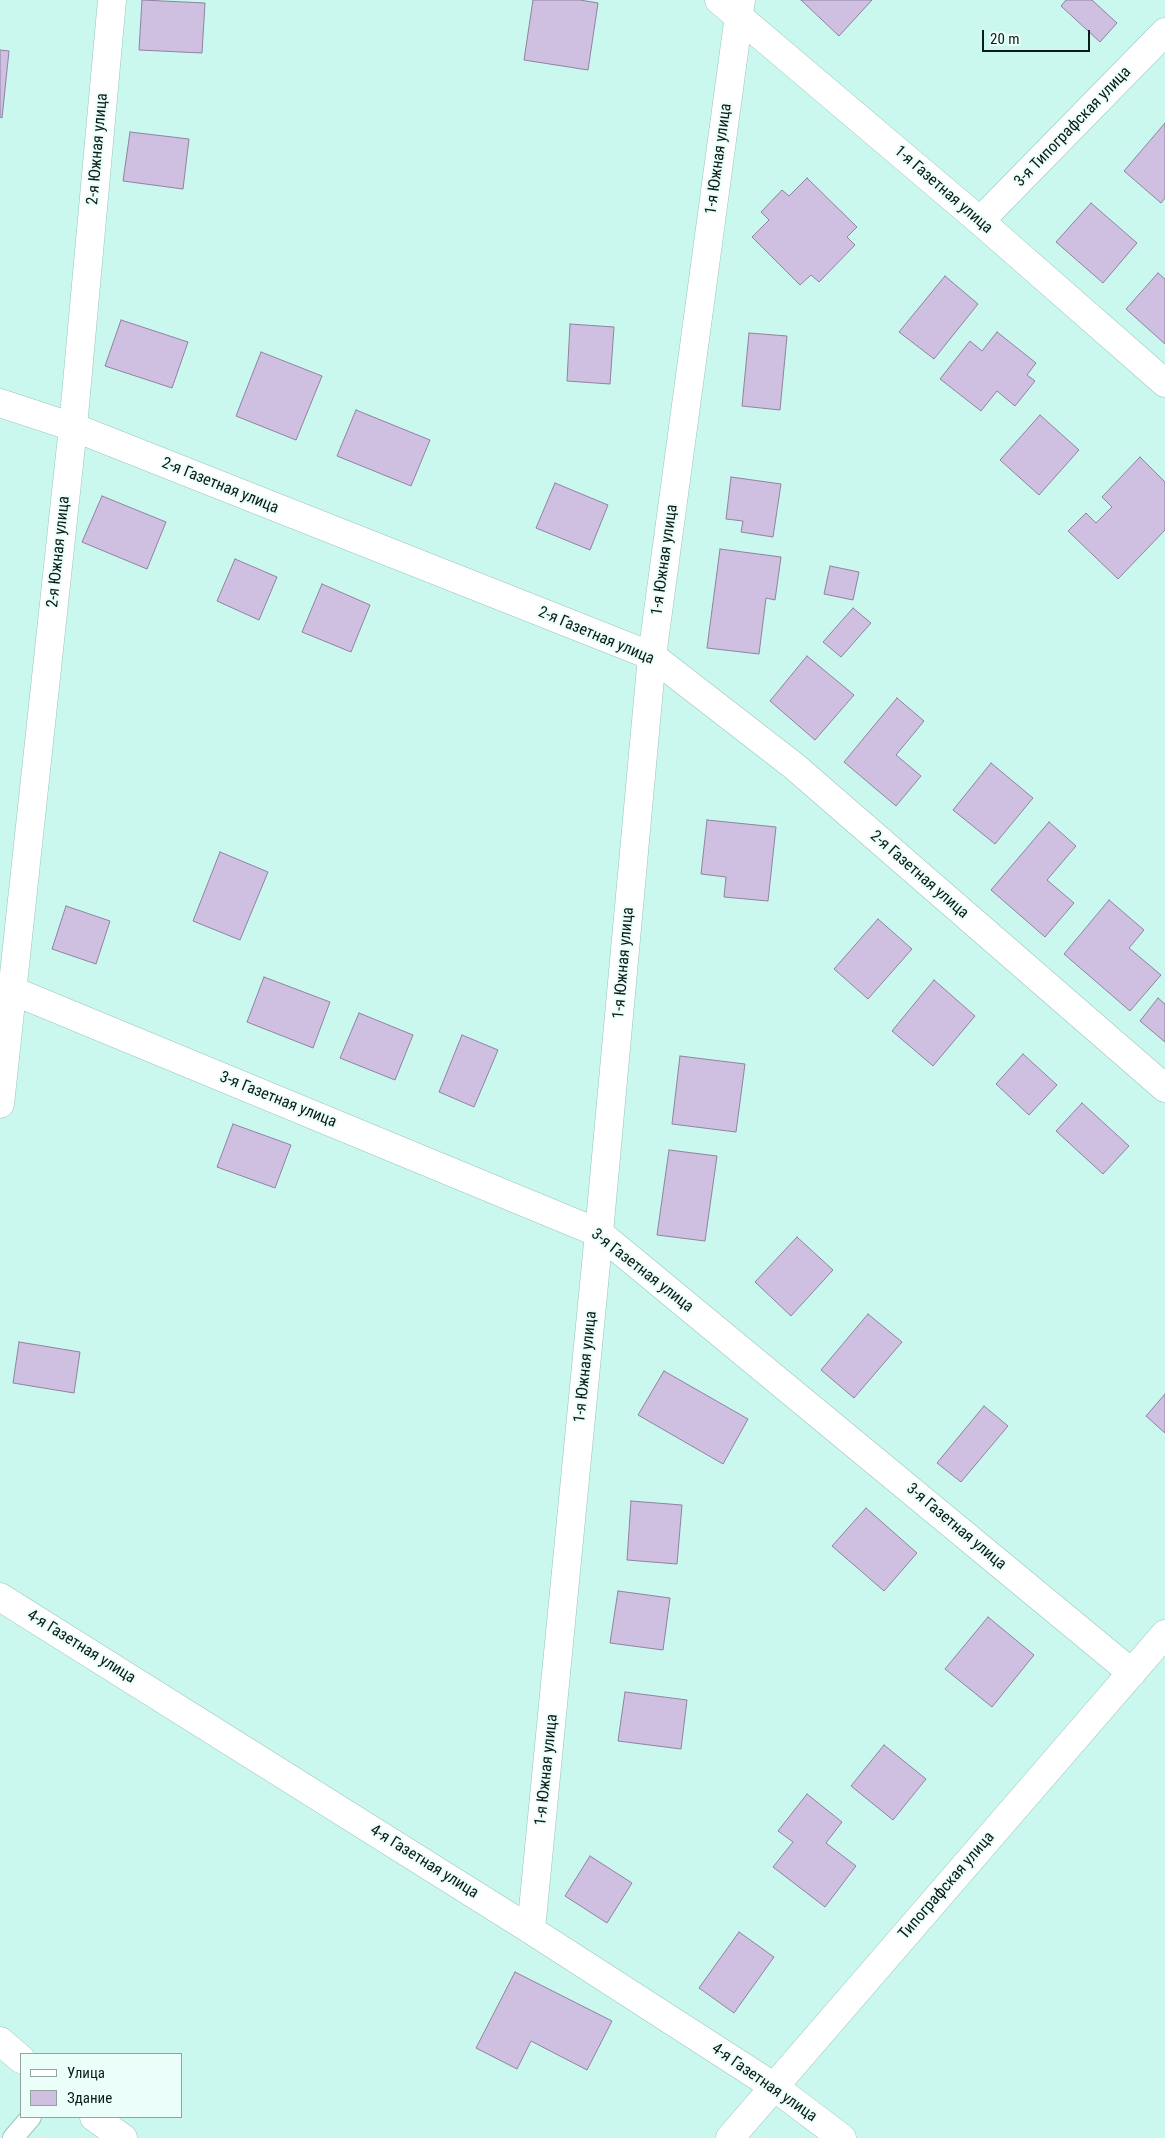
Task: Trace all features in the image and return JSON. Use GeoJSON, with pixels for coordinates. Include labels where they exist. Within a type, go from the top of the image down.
{"type":"FeatureCollection","features":[{"type":"Feature","properties":{"kind":"street","name":"2-я Южная улица"},"geometry":{"type":"LineString","coordinates":[[0,1104],[73,427],[112,0]]}},
{"type":"Feature","properties":{"kind":"street","name":"1-я Газетная улица"},"geometry":{"type":"LineString","coordinates":[[733,5],[1165,383]]}},
{"type":"Feature","properties":{"kind":"street","name":"1-я Южная улица"},"geometry":{"type":"LineString","coordinates":[[531,1930],[599,1233],[652,656],[733,5]]}},
{"type":"Feature","properties":{"kind":"street","name":"3-я Типографская улица"},"geometry":{"type":"LineString","coordinates":[[980,221],[1165,32]]}},
{"type":"Feature","properties":{"kind":"street","name":"2-я Газетная улица"},"geometry":{"type":"LineString","coordinates":[[0,403],[73,427],[652,656],[794,766],[1165,1088]]}},
{"type":"Feature","properties":{"kind":"street","name":"3-я Газетная улица"},"geometry":{"type":"LineString","coordinates":[[12,990],[599,1233],[1132,1673]]}},
{"type":"Feature","properties":{"kind":"street","name":"4-я Газетная улица"},"geometry":{"type":"LineString","coordinates":[[0,1597],[531,1930],[773,2086],[842,2138]]}},
{"type":"Feature","properties":{"kind":"street","name":"Типографская улица"},"geometry":{"type":"LineString","coordinates":[[730,2138],[1165,1634]]}},
{"type":"Feature","properties":{"kind":"street"},"geometry":{"type":"LineString","coordinates":[[0,2041],[20,2057]]}},
{"type":"Feature","properties":{"kind":"street"},"geometry":{"type":"LineString","coordinates":[[95,2118],[122,2138]]}},
{"type":"Feature","properties":{"kind":"lane"},"geometry":{"type":"LineString","coordinates":[[13,2138],[30,2118]]}},
{"type":"Feature","properties":{"kind":"building"},"geometry":{"type":"Polygon","coordinates":[[[142,0],[205,3],[202,53],[139,50],[142,0]]]}},
{"type":"Feature","properties":{"kind":"building"},"geometry":{"type":"Polygon","coordinates":[[[533,0],[580,0],[598,3],[588,70],[524,60],[533,0]]]}},
{"type":"Feature","properties":{"kind":"building"},"geometry":{"type":"Polygon","coordinates":[[[801,0],[872,0],[839,36],[801,0]]]}},
{"type":"Feature","properties":{"kind":"building"},"geometry":{"type":"Polygon","coordinates":[[[1066,0],[1092,0],[1117,23],[1100,42],[1061,6],[1066,0]]]}},
{"type":"Feature","properties":{"kind":"building"},"geometry":{"type":"Polygon","coordinates":[[[0,50],[9,51],[2,118],[0,117],[0,50]]]}},
{"type":"Feature","properties":{"kind":"building"},"geometry":{"type":"Polygon","coordinates":[[[1165,123],[1165,198],[1161,203],[1124,171],[1165,123]]]}},
{"type":"Feature","properties":{"kind":"building"},"geometry":{"type":"Polygon","coordinates":[[[130,132],[189,139],[183,189],[123,181],[130,132]]]}},
{"type":"Feature","properties":{"kind":"building"},"geometry":{"type":"Polygon","coordinates":[[[807,178],[857,227],[847,237],[855,245],[819,282],[811,275],[800,285],[752,237],[769,220],[761,212],[782,190],[789,196],[807,178]]]}},
{"type":"Feature","properties":{"kind":"building"},"geometry":{"type":"Polygon","coordinates":[[[1091,203],[1137,243],[1103,283],[1056,242],[1091,203]]]}},
{"type":"Feature","properties":{"kind":"building"},"geometry":{"type":"Polygon","coordinates":[[[1158,273],[1165,279],[1165,344],[1126,309],[1158,273]]]}},
{"type":"Feature","properties":{"kind":"building"},"geometry":{"type":"Polygon","coordinates":[[[945,276],[978,304],[934,359],[899,332],[945,276]]]}},
{"type":"Feature","properties":{"kind":"building"},"geometry":{"type":"Polygon","coordinates":[[[121,320],[188,342],[172,388],[105,366],[121,320]]]}},
{"type":"Feature","properties":{"kind":"building"},"geometry":{"type":"Polygon","coordinates":[[[570,324],[614,327],[610,384],[567,381],[570,324]]]}},
{"type":"Feature","properties":{"kind":"building"},"geometry":{"type":"Polygon","coordinates":[[[997,332],[1036,363],[1027,375],[1035,381],[1015,406],[997,391],[981,411],[940,379],[970,341],[982,351],[997,332]]]}},
{"type":"Feature","properties":{"kind":"building"},"geometry":{"type":"Polygon","coordinates":[[[749,333],[787,336],[780,410],[742,406],[749,333]]]}},
{"type":"Feature","properties":{"kind":"building"},"geometry":{"type":"Polygon","coordinates":[[[261,352],[322,376],[296,440],[236,416],[261,352]]]}},
{"type":"Feature","properties":{"kind":"building"},"geometry":{"type":"Polygon","coordinates":[[[356,410],[430,440],[411,486],[337,456],[356,410]]]}},
{"type":"Feature","properties":{"kind":"building"},"geometry":{"type":"Polygon","coordinates":[[[1040,415],[1079,450],[1039,495],[1000,460],[1040,415]]]}},
{"type":"Feature","properties":{"kind":"building"},"geometry":{"type":"Polygon","coordinates":[[[1140,457],[1165,482],[1165,530],[1118,579],[1068,531],[1086,513],[1096,523],[1112,507],[1102,497],[1140,457]]]}},
{"type":"Feature","properties":{"kind":"building"},"geometry":{"type":"Polygon","coordinates":[[[731,477],[781,484],[773,537],[741,532],[743,521],[726,519],[731,477]]]}},
{"type":"Feature","properties":{"kind":"building"},"geometry":{"type":"Polygon","coordinates":[[[555,483],[608,505],[590,550],[536,528],[555,483]]]}},
{"type":"Feature","properties":{"kind":"building"},"geometry":{"type":"Polygon","coordinates":[[[102,496],[166,522],[147,569],[82,542],[102,496]]]}},
{"type":"Feature","properties":{"kind":"building"},"geometry":{"type":"Polygon","coordinates":[[[720,549],[781,557],[775,600],[766,598],[759,654],[707,648],[720,549]]]}},
{"type":"Feature","properties":{"kind":"building"},"geometry":{"type":"Polygon","coordinates":[[[235,559],[277,577],[259,620],[217,601],[235,559]]]}},
{"type":"Feature","properties":{"kind":"building"},"geometry":{"type":"Polygon","coordinates":[[[830,566],[859,572],[853,600],[824,594],[830,566]]]}},
{"type":"Feature","properties":{"kind":"building"},"geometry":{"type":"Polygon","coordinates":[[[322,584],[370,605],[351,652],[302,632],[322,584]]]}},
{"type":"Feature","properties":{"kind":"building"},"geometry":{"type":"Polygon","coordinates":[[[853,608],[871,623],[841,657],[823,642],[853,608]]]}},
{"type":"Feature","properties":{"kind":"building"},"geometry":{"type":"Polygon","coordinates":[[[807,656],[854,695],[815,740],[770,701],[807,656]]]}},
{"type":"Feature","properties":{"kind":"building"},"geometry":{"type":"Polygon","coordinates":[[[897,698],[924,721],[896,755],[921,776],[896,806],[844,762],[897,698]]]}},
{"type":"Feature","properties":{"kind":"building"},"geometry":{"type":"Polygon","coordinates":[[[991,763],[1033,798],[995,844],[953,810],[991,763]]]}},
{"type":"Feature","properties":{"kind":"building"},"geometry":{"type":"Polygon","coordinates":[[[707,820],[776,827],[768,901],[724,897],[726,877],[701,874],[707,820]]]}},
{"type":"Feature","properties":{"kind":"building"},"geometry":{"type":"Polygon","coordinates":[[[1049,822],[1076,846],[1047,880],[1074,903],[1045,937],[991,890],[1049,822]]]}},
{"type":"Feature","properties":{"kind":"building"},"geometry":{"type":"Polygon","coordinates":[[[220,852],[268,872],[240,940],[193,921],[220,852]]]}},
{"type":"Feature","properties":{"kind":"building"},"geometry":{"type":"Polygon","coordinates":[[[1109,900],[1144,930],[1129,948],[1161,975],[1130,1011],[1064,954],[1109,900]]]}},
{"type":"Feature","properties":{"kind":"building"},"geometry":{"type":"Polygon","coordinates":[[[66,906],[110,921],[96,964],[52,949],[66,906]]]}},
{"type":"Feature","properties":{"kind":"building"},"geometry":{"type":"Polygon","coordinates":[[[878,919],[912,949],[868,999],[834,969],[878,919]]]}},
{"type":"Feature","properties":{"kind":"building"},"geometry":{"type":"Polygon","coordinates":[[[264,977],[330,1002],[313,1048],[247,1022],[264,977]]]}},
{"type":"Feature","properties":{"kind":"building"},"geometry":{"type":"Polygon","coordinates":[[[934,980],[975,1016],[933,1066],[892,1031],[934,980]]]}},
{"type":"Feature","properties":{"kind":"building"},"geometry":{"type":"Polygon","coordinates":[[[1158,998],[1165,1004],[1165,1042],[1140,1021],[1158,998]]]}},
{"type":"Feature","properties":{"kind":"building"},"geometry":{"type":"Polygon","coordinates":[[[359,1013],[413,1035],[395,1080],[340,1058],[359,1013]]]}},
{"type":"Feature","properties":{"kind":"building"},"geometry":{"type":"Polygon","coordinates":[[[462,1035],[498,1050],[474,1107],[439,1092],[462,1035]]]}},
{"type":"Feature","properties":{"kind":"building"},"geometry":{"type":"Polygon","coordinates":[[[1023,1054],[1057,1085],[1029,1115],[996,1084],[1023,1054]]]}},
{"type":"Feature","properties":{"kind":"building"},"geometry":{"type":"Polygon","coordinates":[[[680,1056],[745,1064],[736,1132],[672,1124],[680,1056]]]}},
{"type":"Feature","properties":{"kind":"building"},"geometry":{"type":"Polygon","coordinates":[[[1082,1103],[1129,1146],[1103,1174],[1056,1131],[1082,1103]]]}},
{"type":"Feature","properties":{"kind":"building"},"geometry":{"type":"Polygon","coordinates":[[[233,1124],[291,1145],[275,1188],[217,1167],[233,1124]]]}},
{"type":"Feature","properties":{"kind":"building"},"geometry":{"type":"Polygon","coordinates":[[[669,1150],[717,1156],[705,1241],[657,1235],[669,1150]]]}},
{"type":"Feature","properties":{"kind":"building"},"geometry":{"type":"Polygon","coordinates":[[[797,1237],[833,1270],[791,1316],[755,1282],[797,1237]]]}},
{"type":"Feature","properties":{"kind":"building"},"geometry":{"type":"Polygon","coordinates":[[[868,1314],[902,1342],[854,1398],[821,1370],[868,1314]]]}},
{"type":"Feature","properties":{"kind":"building"},"geometry":{"type":"Polygon","coordinates":[[[19,1342],[80,1352],[74,1393],[13,1383],[19,1342]]]}},
{"type":"Feature","properties":{"kind":"building"},"geometry":{"type":"Polygon","coordinates":[[[664,1371],[748,1419],[723,1464],[638,1415],[664,1371]]]}},
{"type":"Feature","properties":{"kind":"building"},"geometry":{"type":"Polygon","coordinates":[[[1165,1394],[1165,1433],[1146,1416],[1165,1394]]]}},
{"type":"Feature","properties":{"kind":"building"},"geometry":{"type":"Polygon","coordinates":[[[984,1406],[1008,1426],[961,1482],[937,1463],[984,1406]]]}},
{"type":"Feature","properties":{"kind":"building"},"geometry":{"type":"Polygon","coordinates":[[[631,1501],[682,1505],[677,1564],[627,1560],[631,1501]]]}},
{"type":"Feature","properties":{"kind":"building"},"geometry":{"type":"Polygon","coordinates":[[[866,1508],[917,1553],[884,1591],[832,1546],[866,1508]]]}},
{"type":"Feature","properties":{"kind":"building"},"geometry":{"type":"Polygon","coordinates":[[[618,1591],[670,1598],[663,1650],[610,1643],[618,1591]]]}},
{"type":"Feature","properties":{"kind":"building"},"geometry":{"type":"Polygon","coordinates":[[[988,1617],[1034,1655],[992,1707],[945,1669],[988,1617]]]}},
{"type":"Feature","properties":{"kind":"building"},"geometry":{"type":"Polygon","coordinates":[[[625,1692],[687,1700],[681,1749],[618,1741],[625,1692]]]}},
{"type":"Feature","properties":{"kind":"building"},"geometry":{"type":"Polygon","coordinates":[[[884,1745],[926,1779],[893,1820],[851,1786],[884,1745]]]}},
{"type":"Feature","properties":{"kind":"building"},"geometry":{"type":"Polygon","coordinates":[[[807,1794],[842,1822],[826,1843],[856,1866],[825,1907],[773,1867],[793,1842],[778,1831],[807,1794]]]}},
{"type":"Feature","properties":{"kind":"building"},"geometry":{"type":"Polygon","coordinates":[[[590,1856],[632,1883],[607,1923],[565,1896],[590,1856]]]}},
{"type":"Feature","properties":{"kind":"building"},"geometry":{"type":"Polygon","coordinates":[[[739,1932],[774,1957],[734,2013],[699,1988],[739,1932]]]}},
{"type":"Feature","properties":{"kind":"building"},"geometry":{"type":"Polygon","coordinates":[[[515,1972],[612,2021],[587,2070],[531,2041],[517,2069],[476,2048],[515,1972]]]}}]}
